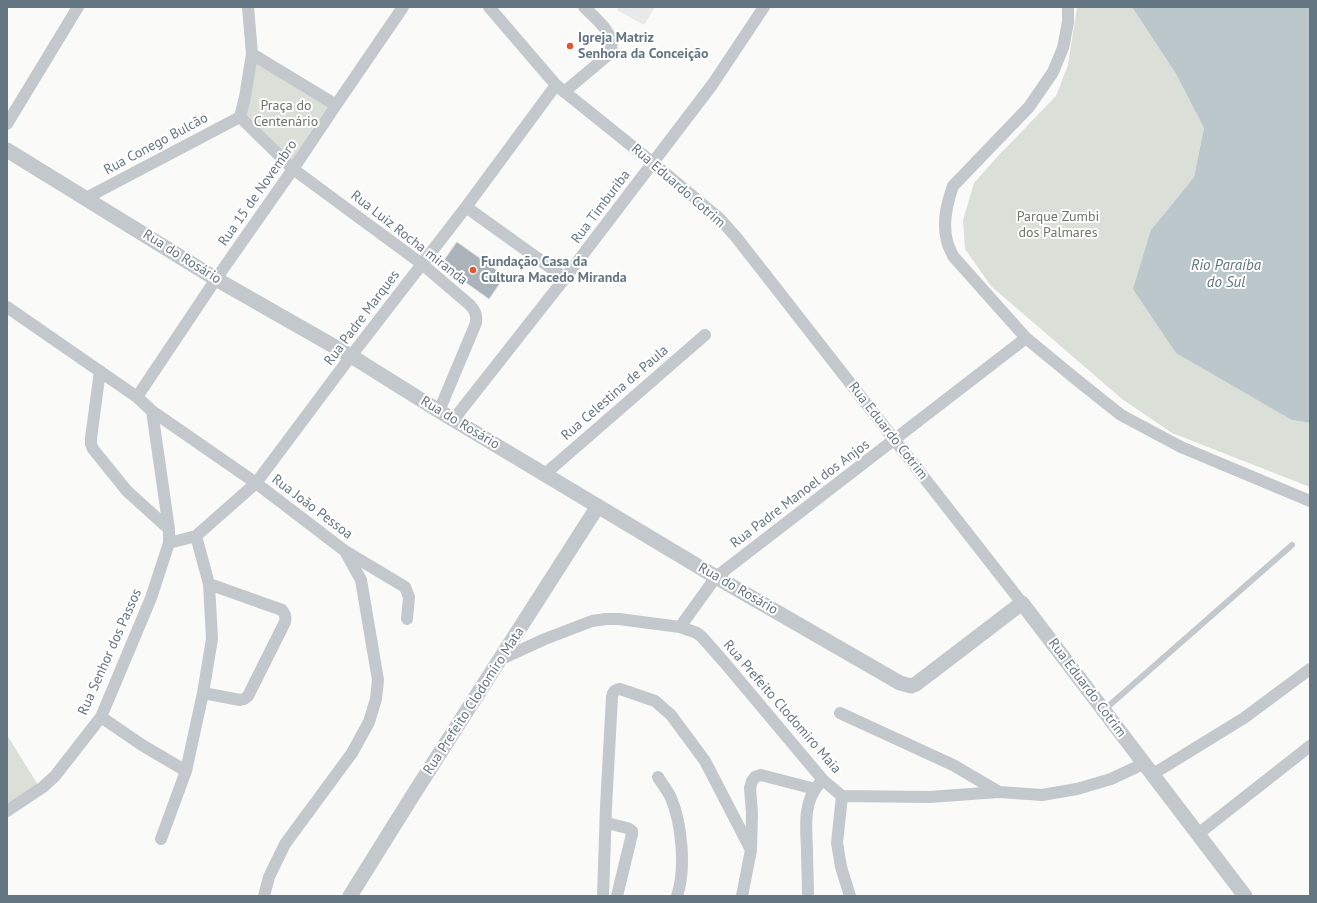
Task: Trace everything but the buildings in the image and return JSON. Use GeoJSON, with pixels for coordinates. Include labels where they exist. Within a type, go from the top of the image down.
{"type":"FeatureCollection","features":[{"type":"Feature","properties":{"kind":"street"},"geometry":{"type":"LineString","coordinates":[[7,124],[78,7]]}},
{"type":"Feature","properties":{"kind":"street"},"geometry":{"type":"LineString","coordinates":[[248,7],[252,54],[240,117],[294,169]]}},
{"type":"Feature","properties":{"kind":"street","name":"Rua 15 de Novembro"},"geometry":{"type":"LineString","coordinates":[[137,397],[216,279],[294,169],[403,7]]}},
{"type":"Feature","properties":{"kind":"street","name":"Rua Eduardo Cotrim"},"geometry":{"type":"LineString","coordinates":[[489,7],[560,88],[719,218],[736,237],[1022,603],[1245,896]]}},
{"type":"Feature","properties":{"kind":"street","name":"Rua Padre Marques"},"geometry":{"type":"LineString","coordinates":[[169,543],[196,536],[256,483],[351,356],[560,88],[610,53],[611,38],[604,28],[584,7]]}},
{"type":"Feature","properties":{"kind":"street","name":"Rua Timburiba"},"geometry":{"type":"LineString","coordinates":[[454,419],[566,278],[712,85],[764,7]]}},
{"type":"Feature","properties":{"kind":"street"},"geometry":{"type":"LineString","coordinates":[[1068,7],[1068,22],[1063,48],[1053,72],[1029,107],[953,186],[947,202],[945,225],[947,242],[953,256],[1026,338],[1121,415],[1181,447],[1310,501]]}},
{"type":"Feature","properties":{"kind":"street"},"geometry":{"type":"LineString","coordinates":[[252,54],[336,105]]}},
{"type":"Feature","properties":{"kind":"street","name":"Rua Conego Bulcão"},"geometry":{"type":"LineString","coordinates":[[86,198],[240,117]]}},
{"type":"Feature","properties":{"kind":"street","name":"Rua do Rosário"},"geometry":{"type":"LineString","coordinates":[[7,150],[216,279],[351,356],[439,411],[716,577],[900,683],[910,686],[916,684],[1022,603]]}},
{"type":"Feature","properties":{"kind":"street","name":"Rua Luiz Rocha miranda"},"geometry":{"type":"LineString","coordinates":[[294,169],[422,264],[475,311],[477,317],[476,323],[439,411]]}},
{"type":"Feature","properties":{"kind":"street"},"geometry":{"type":"LineString","coordinates":[[466,207],[566,278]]}},
{"type":"Feature","properties":{"kind":"street","name":"Rua João Pessoa"},"geometry":{"type":"LineString","coordinates":[[7,307],[137,397],[152,411],[256,483],[346,550],[361,580],[378,680],[376,699],[370,722],[352,753],[285,844],[269,878],[264,896]]}},
{"type":"Feature","properties":{"kind":"street","name":"Rua Celestina de Paula"},"geometry":{"type":"LineString","coordinates":[[546,474],[705,335]]}},
{"type":"Feature","properties":{"kind":"street","name":"Rua Padre Manoel dos Anjos"},"geometry":{"type":"LineString","coordinates":[[680,627],[716,577],[1026,338]]}},
{"type":"Feature","properties":{"kind":"street"},"geometry":{"type":"LineString","coordinates":[[100,371],[91,438],[93,449],[127,491],[169,529]]}},
{"type":"Feature","properties":{"kind":"street","name":"Rua Senhor dos Passos"},"geometry":{"type":"LineString","coordinates":[[7,811],[43,787],[56,776],[101,717],[151,598],[169,543],[169,529],[152,411]]}},
{"type":"Feature","properties":{"kind":"street","name":"Rua Prefeito Clodomiro Mata"},"geometry":{"type":"LineString","coordinates":[[350,896],[598,506]]}},
{"type":"Feature","properties":{"kind":"street"},"geometry":{"type":"LineString","coordinates":[[161,839],[186,771],[203,693],[212,639],[209,584],[196,536]]}},
{"type":"Feature","properties":{"kind":"street"},"geometry":{"type":"LineString","coordinates":[[346,550],[405,587],[409,597],[407,619]]}},
{"type":"Feature","properties":{"kind":"street"},"geometry":{"type":"LineString","coordinates":[[203,693],[240,700],[248,696],[285,622],[286,617],[282,610],[209,584]]}},
{"type":"Feature","properties":{"kind":"street","name":"Rua Prefeito Clodomiro Maia"},"geometry":{"type":"LineString","coordinates":[[499,660],[545,639],[592,621],[619,619],[680,627],[697,633],[724,662],[819,784],[842,796]]}},
{"type":"Feature","properties":{"kind":"street"},"geometry":{"type":"LineString","coordinates":[[850,896],[841,867],[837,843],[842,796],[929,797],[999,792],[1042,795],[1077,789],[1149,768],[1244,718],[1310,669]]}},
{"type":"Feature","properties":{"kind":"street"},"geometry":{"type":"LineString","coordinates":[[604,896],[612,698],[613,692],[616,689],[649,699],[662,706],[671,715],[705,761],[750,850]]}},
{"type":"Feature","properties":{"kind":"street"},"geometry":{"type":"LineString","coordinates":[[840,713],[952,765],[999,792]]}},
{"type":"Feature","properties":{"kind":"street"},"geometry":{"type":"LineString","coordinates":[[101,717],[142,745],[186,771]]}},
{"type":"Feature","properties":{"kind":"street"},"geometry":{"type":"LineString","coordinates":[[1198,834],[1310,746]]}},
{"type":"Feature","properties":{"kind":"street"},"geometry":{"type":"LineString","coordinates":[[742,896],[750,850],[752,813],[750,788],[755,777],[761,775],[819,784],[811,798],[806,820],[808,896]]}},
{"type":"Feature","properties":{"kind":"street"},"geometry":{"type":"LineString","coordinates":[[658,777],[671,798],[680,829],[682,865],[680,886],[677,896]]}},
{"type":"Feature","properties":{"kind":"street"},"geometry":{"type":"LineString","coordinates":[[607,823],[630,830],[632,832],[632,840],[617,896]]}},
{"type":"Feature","properties":{"kind":"lane"},"geometry":{"type":"LineString","coordinates":[[1104,710],[1292,545]]}},
{"type":"Feature","properties":{"kind":"shaded area"},"geometry":{"type":"Polygon","coordinates":[[[619,7],[655,7],[644,25],[617,10],[619,7]]]}},
{"type":"Feature","properties":{"kind":"green space","name":"Parque Zumbi dos Palmares"},"geometry":{"type":"Polygon","coordinates":[[[1077,7],[1132,7],[1176,74],[1204,128],[1194,177],[1151,230],[1292,420],[1310,423],[1310,487],[1172,433],[1122,399],[991,286],[965,249],[963,220],[974,183],[1056,96],[1068,65],[1077,7]]]}},
{"type":"Feature","properties":{"kind":"green space","name":"Praça do Centenário"},"geometry":{"type":"Polygon","coordinates":[[[256,61],[329,104],[292,160],[245,118],[256,61]]]}},
{"type":"Feature","properties":{"kind":"green space"},"geometry":{"type":"Polygon","coordinates":[[[7,735],[38,785],[7,804],[7,735]]]}},
{"type":"Feature","properties":{"kind":"water","name":"Rio Paraíba do Sul"},"geometry":{"type":"Polygon","coordinates":[[[1132,7],[1310,7],[1310,423],[1292,420],[1176,353],[1133,289],[1151,230],[1194,177],[1204,128],[1176,74],[1132,7]]]}},
{"type":"Feature","properties":{"kind":"place","name":"Igreja Matriz Senhora da Conceição"},"geometry":{"type":"Point","coordinates":[570,46]}},
{"type":"Feature","properties":{"kind":"place","name":"Fundação Casa da Cultura Macedo Miranda"},"geometry":{"type":"Point","coordinates":[473,270]}}]}
